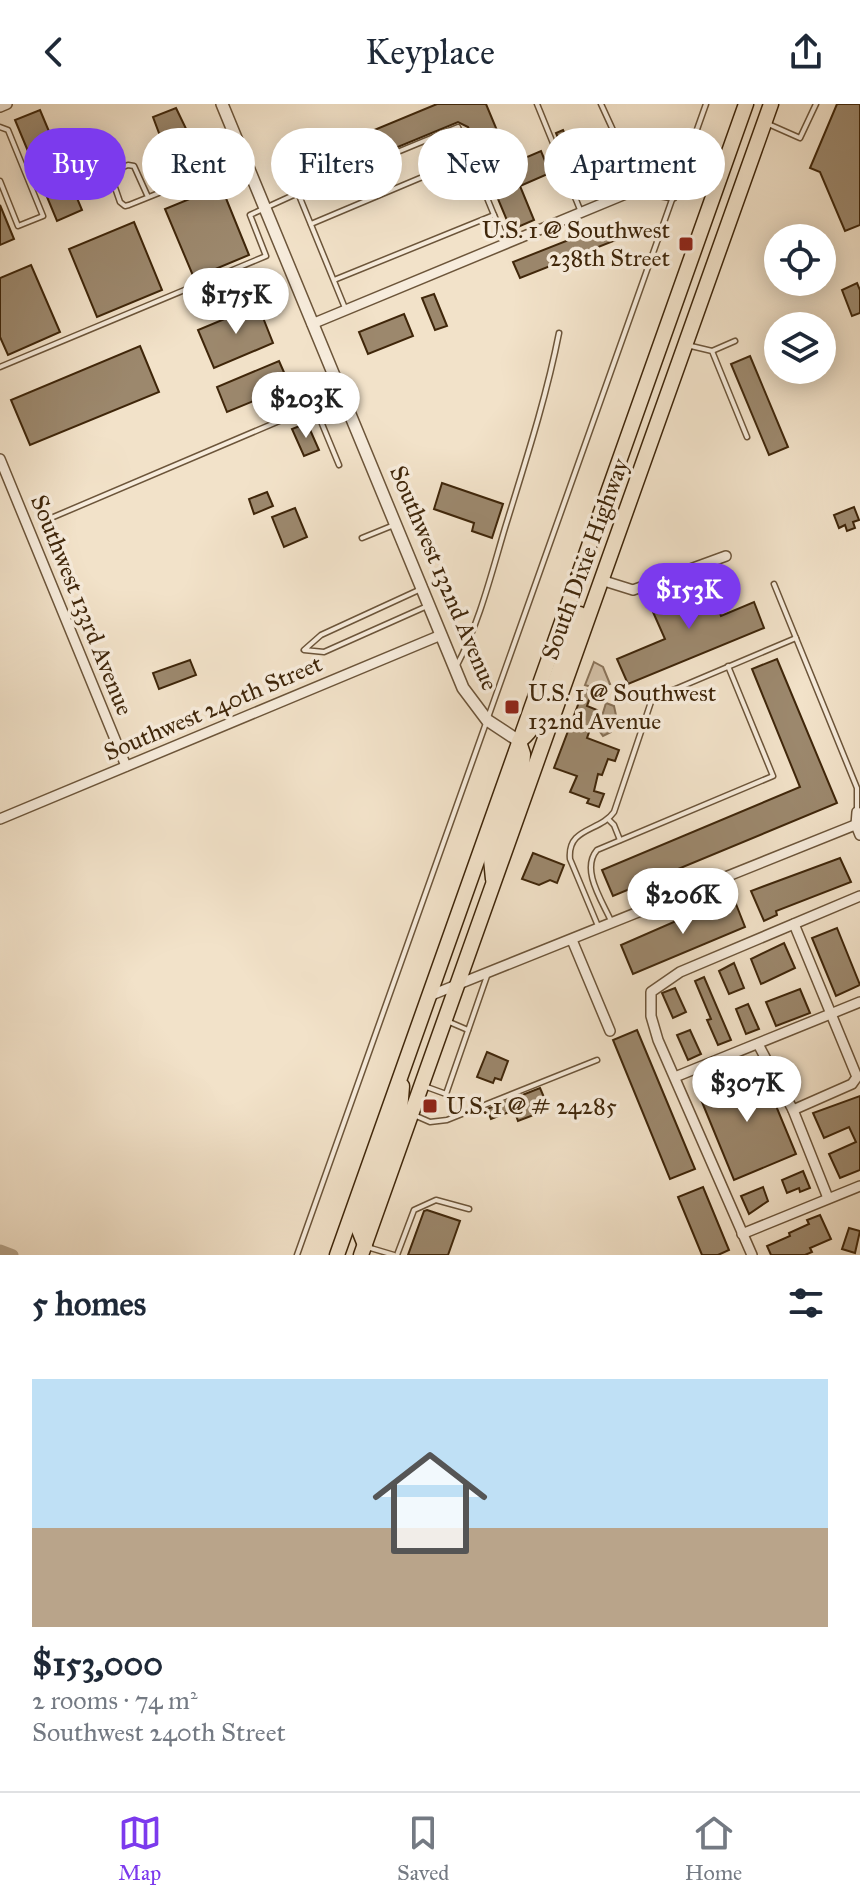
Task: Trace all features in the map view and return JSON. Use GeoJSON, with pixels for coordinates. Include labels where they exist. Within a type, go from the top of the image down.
{"type":"FeatureCollection","features":[{"type":"Feature","properties":{"kind":"highway","name":"South Dixie Highway"},"geometry":{"type":"LineString","coordinates":[[337,1255],[746,104]]}},
{"type":"Feature","properties":{"kind":"highway","name":"South Dixie Highway"},"geometry":{"type":"LineString","coordinates":[[363,1249],[771,104]]}},
{"type":"Feature","properties":{"kind":"highway"},"geometry":{"type":"LineString","coordinates":[[493,885],[491,859],[523,764],[519,741],[539,720],[579,615],[601,580]]}},
{"type":"Feature","properties":{"kind":"highway"},"geometry":{"type":"LineString","coordinates":[[363,1249],[360,1222],[400,1111],[403,1069]]}},
{"type":"Feature","properties":{"kind":"street"},"geometry":{"type":"LineString","coordinates":[[0,107],[7,104]]}},
{"type":"Feature","properties":{"kind":"street","name":"Southwest 132nd Avenue"},"geometry":{"type":"LineString","coordinates":[[222,104],[232,128]]}},
{"type":"Feature","properties":{"kind":"street","name":"Southwest 132nd Avenue"},"geometry":{"type":"LineString","coordinates":[[255,185],[467,696],[487,720],[519,741]]}},
{"type":"Feature","properties":{"kind":"street"},"geometry":{"type":"LineString","coordinates":[[312,324],[615,200]]}},
{"type":"Feature","properties":{"kind":"street","name":"Southwest 133rd Avenue"},"geometry":{"type":"LineString","coordinates":[[0,459],[126,766]]}},
{"type":"Feature","properties":{"kind":"street"},"geometry":{"type":"LineString","coordinates":[[601,580],[633,590],[726,556]]}},
{"type":"Feature","properties":{"kind":"street","name":"Southwest 240th Street"},"geometry":{"type":"LineString","coordinates":[[0,819],[441,635]]}},
{"type":"Feature","properties":{"kind":"street"},"geometry":{"type":"LineString","coordinates":[[858,813],[860,835]]}},
{"type":"Feature","properties":{"kind":"street"},"geometry":{"type":"LineString","coordinates":[[429,996],[858,824]]}},
{"type":"Feature","properties":{"kind":"street"},"geometry":{"type":"LineString","coordinates":[[752,1255],[654,1028],[651,992],[680,972],[860,896]]}},
{"type":"Feature","properties":{"kind":"street"},"geometry":{"type":"LineString","coordinates":[[793,1110],[856,1080],[855,1067],[794,924]]}},
{"type":"Feature","properties":{"kind":"street"},"geometry":{"type":"LineString","coordinates":[[572,940],[610,1031]]}},
{"type":"Feature","properties":{"kind":"street"},"geometry":{"type":"LineString","coordinates":[[675,1077],[860,1002]]}},
{"type":"Feature","properties":{"kind":"street"},"geometry":{"type":"LineString","coordinates":[[758,1044],[793,1110],[828,1198]]}},
{"type":"Feature","properties":{"kind":"street"},"geometry":{"type":"LineString","coordinates":[[742,1234],[860,1186]]}},
{"type":"Feature","properties":{"kind":"lane"},"geometry":{"type":"LineString","coordinates":[[537,104],[581,214]]}},
{"type":"Feature","properties":{"kind":"lane"},"geometry":{"type":"LineString","coordinates":[[601,104],[612,128]]}},
{"type":"Feature","properties":{"kind":"lane"},"geometry":{"type":"LineString","coordinates":[[697,128],[706,104]]}},
{"type":"Feature","properties":{"kind":"lane"},"geometry":{"type":"LineString","coordinates":[[764,122],[800,138],[816,104]]}},
{"type":"Feature","properties":{"kind":"lane"},"geometry":{"type":"LineString","coordinates":[[0,127],[8,130],[43,216],[18,226],[0,181]]}},
{"type":"Feature","properties":{"kind":"lane"},"geometry":{"type":"LineString","coordinates":[[128,165],[136,167],[148,197],[129,205],[122,204],[111,176],[113,171],[128,165]]}},
{"type":"Feature","properties":{"kind":"lane"},"geometry":{"type":"LineString","coordinates":[[311,224],[418,179]]}},
{"type":"Feature","properties":{"kind":"lane"},"geometry":{"type":"LineString","coordinates":[[266,256],[250,215],[281,200]]}},
{"type":"Feature","properties":{"kind":"lane"},"geometry":{"type":"LineString","coordinates":[[301,200],[346,310]]}},
{"type":"Feature","properties":{"kind":"lane"},"geometry":{"type":"LineString","coordinates":[[488,200],[508,244]]}},
{"type":"Feature","properties":{"kind":"lane"},"geometry":{"type":"LineString","coordinates":[[297,1255],[672,200]]}},
{"type":"Feature","properties":{"kind":"lane"},"geometry":{"type":"LineString","coordinates":[[334,280],[494,215]]}},
{"type":"Feature","properties":{"kind":"lane"},"geometry":{"type":"LineString","coordinates":[[0,367],[282,249]]}},
{"type":"Feature","properties":{"kind":"lane"},"geometry":{"type":"LineString","coordinates":[[455,669],[471,639],[481,608],[536,429],[559,333]]}},
{"type":"Feature","properties":{"kind":"lane"},"geometry":{"type":"LineString","coordinates":[[684,344],[712,351],[735,341]]}},
{"type":"Feature","properties":{"kind":"lane"},"geometry":{"type":"LineString","coordinates":[[712,351],[747,437]]}},
{"type":"Feature","properties":{"kind":"lane"},"geometry":{"type":"LineString","coordinates":[[51,518],[343,398]]}},
{"type":"Feature","properties":{"kind":"lane"},"geometry":{"type":"LineString","coordinates":[[315,407],[339,465]]}},
{"type":"Feature","properties":{"kind":"lane"},"geometry":{"type":"LineString","coordinates":[[362,538],[396,524]]}},
{"type":"Feature","properties":{"kind":"lane"},"geometry":{"type":"LineString","coordinates":[[774,584],[857,788],[858,813]]}},
{"type":"Feature","properties":{"kind":"lane"},"geometry":{"type":"LineString","coordinates":[[423,588],[321,635],[304,650],[324,652],[430,605]]}},
{"type":"Feature","properties":{"kind":"lane"},"geometry":{"type":"LineString","coordinates":[[599,928],[570,853],[582,831],[610,817],[652,699],[796,638]]}},
{"type":"Feature","properties":{"kind":"lane"},"geometry":{"type":"LineString","coordinates":[[612,923],[589,867],[597,850],[773,776],[728,666]]}},
{"type":"Feature","properties":{"kind":"lane"},"geometry":{"type":"LineString","coordinates":[[610,817],[622,839]]}},
{"type":"Feature","properties":{"kind":"lane"},"geometry":{"type":"LineString","coordinates":[[421,1085],[446,1094],[488,973]]}},
{"type":"Feature","properties":{"kind":"lane"},"geometry":{"type":"LineString","coordinates":[[444,1020],[468,1031]]}},
{"type":"Feature","properties":{"kind":"lane"},"geometry":{"type":"LineString","coordinates":[[411,1114],[430,1122],[447,1120],[597,1060]]}},
{"type":"Feature","properties":{"kind":"lane"},"geometry":{"type":"LineString","coordinates":[[363,1249],[396,1255],[414,1210],[436,1200],[469,1209]]}},
{"type":"Feature","properties":{"kind":"shaded area"},"geometry":{"type":"Polygon","coordinates":[[[594,662],[603,667],[610,684],[598,689],[585,685],[594,662]]]}},
{"type":"Feature","properties":{"kind":"shaded area"},"geometry":{"type":"Polygon","coordinates":[[[606,703],[614,706],[617,720],[611,732],[603,736],[598,729],[606,703]]]}},
{"type":"Feature","properties":{"kind":"building"},"geometry":{"type":"Polygon","coordinates":[[[437,104],[486,104],[496,128],[468,128],[458,122],[444,128],[418,128],[418,139],[402,145],[402,128],[379,128],[437,104]]]}},
{"type":"Feature","properties":{"kind":"building"},"geometry":{"type":"Polygon","coordinates":[[[837,104],[860,104],[860,225],[845,231],[820,172],[810,168],[837,104]]]}},
{"type":"Feature","properties":{"kind":"building"},"geometry":{"type":"Polygon","coordinates":[[[176,108],[186,128],[157,128],[153,117],[176,108]]]}},
{"type":"Feature","properties":{"kind":"building"},"geometry":{"type":"Polygon","coordinates":[[[40,110],[48,128],[24,128],[24,142],[15,120],[40,110]]]}},
{"type":"Feature","properties":{"kind":"building"},"geometry":{"type":"Polygon","coordinates":[[[541,151],[544,176],[528,183],[528,157],[541,151]]]}},
{"type":"Feature","properties":{"kind":"building"},"geometry":{"type":"Polygon","coordinates":[[[48,200],[78,200],[82,210],[57,221],[48,200]]]}},
{"type":"Feature","properties":{"kind":"building"},"geometry":{"type":"Polygon","coordinates":[[[187,200],[227,200],[249,255],[194,278],[165,209],[187,200]]]}},
{"type":"Feature","properties":{"kind":"building"},"geometry":{"type":"Polygon","coordinates":[[[498,200],[526,200],[534,220],[511,230],[498,200]]]}},
{"type":"Feature","properties":{"kind":"building"},"geometry":{"type":"Polygon","coordinates":[[[0,205],[14,239],[0,245],[0,205]]]}},
{"type":"Feature","properties":{"kind":"building"},"geometry":{"type":"Polygon","coordinates":[[[134,222],[162,290],[97,317],[69,249],[134,222]]]}},
{"type":"Feature","properties":{"kind":"building"},"geometry":{"type":"Polygon","coordinates":[[[609,224],[616,240],[520,278],[513,262],[609,224]]]}},
{"type":"Feature","properties":{"kind":"building"},"geometry":{"type":"Polygon","coordinates":[[[31,265],[60,332],[8,355],[0,337],[0,278],[31,265]]]}},
{"type":"Feature","properties":{"kind":"building"},"geometry":{"type":"Polygon","coordinates":[[[857,283],[860,313],[852,316],[842,290],[857,283]]]}},
{"type":"Feature","properties":{"kind":"building"},"geometry":{"type":"Polygon","coordinates":[[[434,294],[447,326],[435,330],[422,298],[434,294]]]}},
{"type":"Feature","properties":{"kind":"building"},"geometry":{"type":"Polygon","coordinates":[[[258,305],[273,343],[214,368],[198,330],[258,305]]]}},
{"type":"Feature","properties":{"kind":"building"},"geometry":{"type":"Polygon","coordinates":[[[404,314],[413,336],[368,354],[359,332],[404,314]]]}},
{"type":"Feature","properties":{"kind":"building"},"geometry":{"type":"Polygon","coordinates":[[[140,346],[159,392],[30,445],[11,400],[140,346]]]}},
{"type":"Feature","properties":{"kind":"building"},"geometry":{"type":"Polygon","coordinates":[[[750,356],[788,447],[769,455],[731,364],[750,356]]]}},
{"type":"Feature","properties":{"kind":"building"},"geometry":{"type":"Polygon","coordinates":[[[279,361],[290,386],[227,412],[217,387],[279,361]]]}},
{"type":"Feature","properties":{"kind":"building"},"geometry":{"type":"Polygon","coordinates":[[[307,423],[319,450],[304,456],[292,429],[307,423]]]}},
{"type":"Feature","properties":{"kind":"building"},"geometry":{"type":"Polygon","coordinates":[[[442,483],[503,504],[492,538],[472,531],[474,523],[434,509],[442,483]]]}},
{"type":"Feature","properties":{"kind":"building"},"geometry":{"type":"Polygon","coordinates":[[[267,492],[273,506],[254,514],[249,499],[267,492]]]}},
{"type":"Feature","properties":{"kind":"building"},"geometry":{"type":"Polygon","coordinates":[[[854,507],[859,520],[853,522],[855,528],[847,531],[845,525],[839,528],[834,515],[854,507]]]}},
{"type":"Feature","properties":{"kind":"building"},"geometry":{"type":"Polygon","coordinates":[[[295,508],[307,537],[284,547],[272,517],[295,508]]]}},
{"type":"Feature","properties":{"kind":"building"},"geometry":{"type":"Polygon","coordinates":[[[705,579],[721,616],[754,602],[764,628],[628,684],[617,659],[665,639],[649,603],[705,579]]]}},
{"type":"Feature","properties":{"kind":"building"},"geometry":{"type":"Polygon","coordinates":[[[777,659],[837,803],[613,896],[602,870],[800,787],[752,669],[777,659]]]}},
{"type":"Feature","properties":{"kind":"building"},"geometry":{"type":"Polygon","coordinates":[[[190,660],[196,675],[159,689],[153,673],[190,660]]]}},
{"type":"Feature","properties":{"kind":"building"},"geometry":{"type":"Polygon","coordinates":[[[584,689],[592,692],[587,706],[597,710],[587,738],[619,750],[615,761],[608,759],[602,775],[598,774],[594,791],[604,794],[599,807],[587,803],[589,799],[570,792],[577,776],[554,768],[584,689]]]}},
{"type":"Feature","properties":{"kind":"building"},"geometry":{"type":"Polygon","coordinates":[[[533,853],[564,865],[557,883],[550,880],[539,885],[522,879],[533,853]]]}},
{"type":"Feature","properties":{"kind":"building"},"geometry":{"type":"Polygon","coordinates":[[[840,858],[851,882],[776,911],[777,915],[764,921],[751,891],[840,858]]]}},
{"type":"Feature","properties":{"kind":"building"},"geometry":{"type":"Polygon","coordinates":[[[734,899],[745,927],[633,974],[621,945],[734,899]]]}},
{"type":"Feature","properties":{"kind":"building"},"geometry":{"type":"Polygon","coordinates":[[[837,928],[860,985],[836,996],[812,938],[837,928]]]}},
{"type":"Feature","properties":{"kind":"building"},"geometry":{"type":"Polygon","coordinates":[[[784,943],[795,968],[761,984],[751,959],[784,943]]]}},
{"type":"Feature","properties":{"kind":"building"},"geometry":{"type":"Polygon","coordinates":[[[734,963],[744,988],[729,994],[719,971],[734,963]]]}},
{"type":"Feature","properties":{"kind":"building"},"geometry":{"type":"Polygon","coordinates":[[[704,977],[731,1040],[718,1045],[695,981],[704,977]]]}},
{"type":"Feature","properties":{"kind":"building"},"geometry":{"type":"Polygon","coordinates":[[[675,988],[686,1012],[673,1018],[662,993],[675,988]]]}},
{"type":"Feature","properties":{"kind":"building"},"geometry":{"type":"Polygon","coordinates":[[[800,989],[810,1013],[776,1026],[766,1002],[800,989]]]}},
{"type":"Feature","properties":{"kind":"building"},"geometry":{"type":"Polygon","coordinates":[[[748,1004],[759,1029],[746,1034],[736,1009],[748,1004]]]}},
{"type":"Feature","properties":{"kind":"building"},"geometry":{"type":"Polygon","coordinates":[[[637,1030],[695,1169],[670,1179],[613,1040],[637,1030]]]}},
{"type":"Feature","properties":{"kind":"building"},"geometry":{"type":"Polygon","coordinates":[[[690,1030],[701,1054],[688,1060],[677,1035],[690,1030]]]}},
{"type":"Feature","properties":{"kind":"building"},"geometry":{"type":"Polygon","coordinates":[[[487,1052],[508,1061],[501,1080],[495,1078],[493,1083],[477,1077],[487,1052]]]}},
{"type":"Feature","properties":{"kind":"building"},"geometry":{"type":"Polygon","coordinates":[[[757,1060],[796,1154],[734,1180],[695,1085],[718,1080],[727,1102],[731,1101],[746,1094],[737,1072],[749,1068],[747,1064],[757,1060]]]}},
{"type":"Feature","properties":{"kind":"building"},"geometry":{"type":"Polygon","coordinates":[[[540,1088],[546,1102],[536,1106],[539,1113],[518,1121],[514,1110],[491,1119],[487,1109],[540,1088]]]}},
{"type":"Feature","properties":{"kind":"building"},"geometry":{"type":"Polygon","coordinates":[[[860,1096],[860,1170],[840,1178],[829,1154],[856,1142],[849,1127],[824,1138],[813,1113],[860,1096]]]}},
{"type":"Feature","properties":{"kind":"building"},"geometry":{"type":"Polygon","coordinates":[[[803,1171],[810,1188],[787,1193],[782,1180],[803,1171]]]}},
{"type":"Feature","properties":{"kind":"building"},"geometry":{"type":"Polygon","coordinates":[[[703,1187],[729,1250],[718,1255],[702,1255],[678,1197],[703,1187]]]}},
{"type":"Feature","properties":{"kind":"building"},"geometry":{"type":"Polygon","coordinates":[[[763,1187],[768,1201],[749,1214],[741,1196],[763,1187]]]}},
{"type":"Feature","properties":{"kind":"building"},"geometry":{"type":"Polygon","coordinates":[[[427,1210],[460,1221],[448,1255],[408,1255],[427,1210]]]}},
{"type":"Feature","properties":{"kind":"building"},"geometry":{"type":"Polygon","coordinates":[[[820,1215],[831,1239],[810,1248],[812,1252],[805,1255],[771,1255],[767,1246],[790,1236],[789,1233],[809,1224],[807,1220],[820,1215]]]}},
{"type":"Feature","properties":{"kind":"building"},"geometry":{"type":"Polygon","coordinates":[[[849,1228],[860,1231],[855,1253],[842,1249],[849,1228]]]}},
{"type":"Feature","properties":{"kind":"waterway"},"geometry":{"type":"LineString","coordinates":[[0,1250],[13,1255]]}},
{"type":"Feature","properties":{"kind":"place","name":"U.S. 1 @ Southwest 238th Street"},"geometry":{"type":"Point","coordinates":[686,244]}},
{"type":"Feature","properties":{"kind":"place","name":"U.S. 1 @ Southwest 132nd Avenue"},"geometry":{"type":"Point","coordinates":[512,707]}},
{"type":"Feature","properties":{"kind":"place","name":"U.S. 1 @ # 24285"},"geometry":{"type":"Point","coordinates":[430,1106]}}]}
